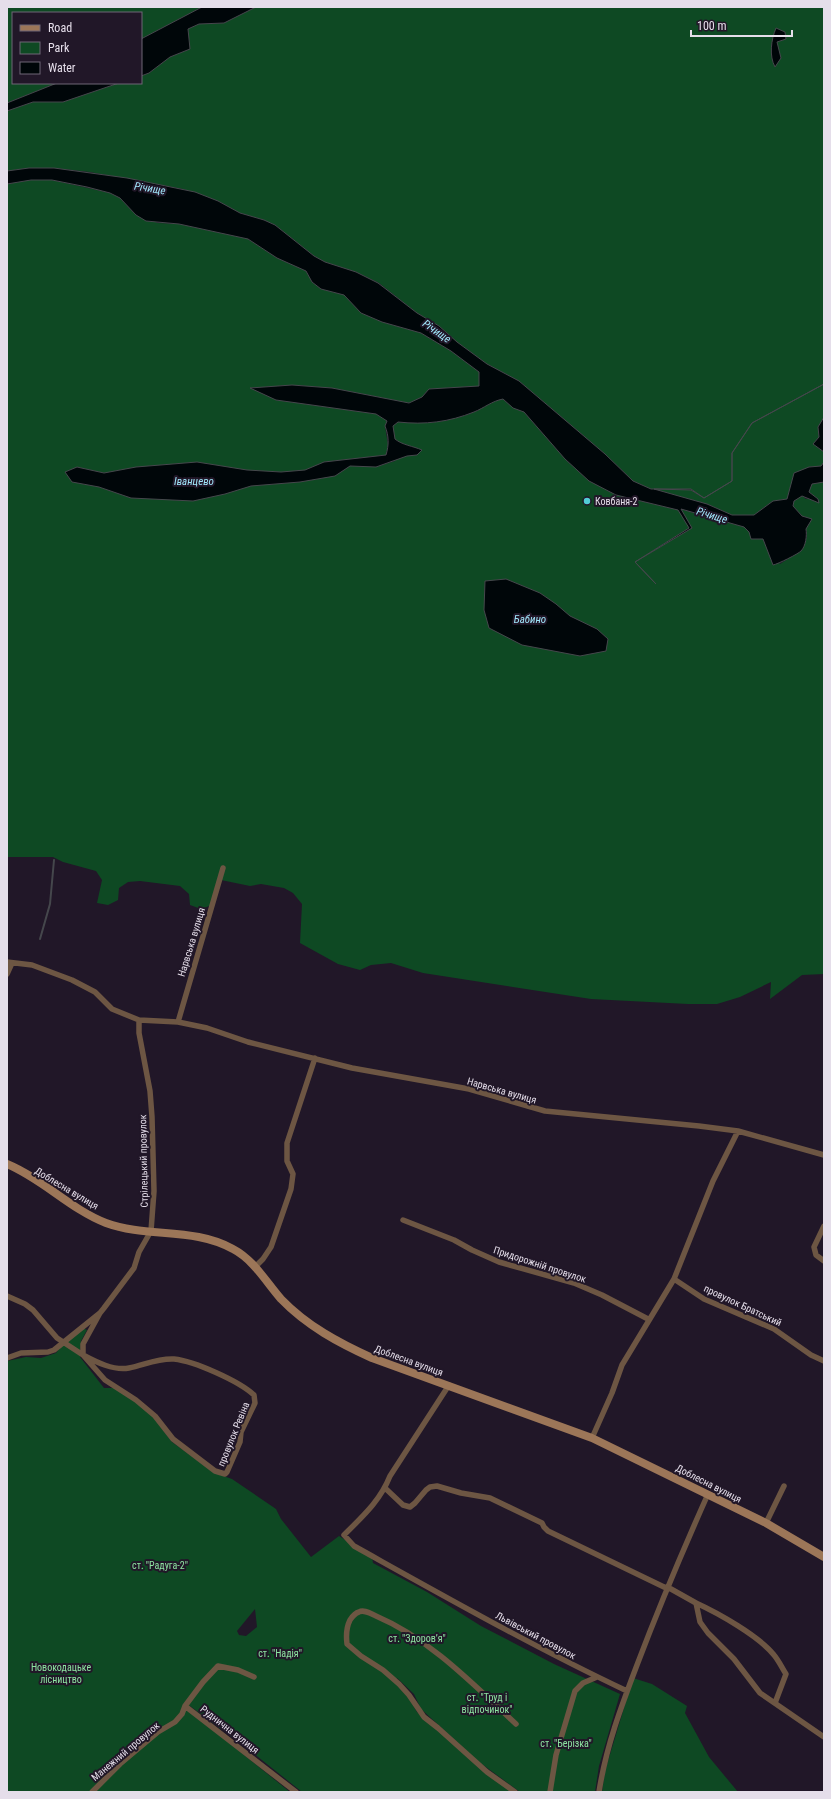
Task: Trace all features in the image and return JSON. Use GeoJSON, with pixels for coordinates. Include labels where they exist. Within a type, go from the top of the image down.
{"type":"FeatureCollection","features":[{"type":"Feature","properties":{"kind":"street","name":"Нарвська вулиця"},"geometry":{"type":"LineString","coordinates":[[178,1022],[223,868]]}},
{"type":"Feature","properties":{"kind":"street","name":"Нарвська вулиця"},"geometry":{"type":"LineString","coordinates":[[7,974],[10,962],[32,965],[72,980],[95,992],[112,1009],[139,1020],[178,1022],[207,1028],[248,1042],[352,1068],[469,1089],[545,1111],[738,1131],[824,1156]]}},
{"type":"Feature","properties":{"kind":"street","name":"Стрілецький провулок"},"geometry":{"type":"LineString","coordinates":[[7,1358],[21,1352],[48,1352],[54,1350],[62,1342],[100,1313],[134,1268],[139,1252],[151,1231],[154,1191],[152,1117],[150,1091],[139,1033],[139,1020]]}},
{"type":"Feature","properties":{"kind":"street"},"geometry":{"type":"LineString","coordinates":[[255,1267],[263,1259],[271,1247],[291,1189],[292,1174],[287,1161],[287,1143],[315,1058]]}},
{"type":"Feature","properties":{"kind":"street"},"geometry":{"type":"LineString","coordinates":[[592,1438],[622,1365],[648,1319],[674,1279],[713,1181],[738,1131]]}},
{"type":"Feature","properties":{"kind":"street","name":"Доблесна вулиця"},"geometry":{"type":"LineString","coordinates":[[7,1164],[100,1220],[121,1227],[181,1234],[220,1242],[240,1253],[255,1267],[282,1299],[300,1316],[321,1332],[345,1346],[372,1358],[592,1438],[766,1523],[824,1557]]}},
{"type":"Feature","properties":{"kind":"street","name":"Придорожній провулок"},"geometry":{"type":"LineString","coordinates":[[403,1220],[454,1240],[499,1262],[574,1283],[602,1295],[648,1319]]}},
{"type":"Feature","properties":{"kind":"street"},"geometry":{"type":"LineString","coordinates":[[824,1226],[814,1247],[816,1255],[824,1261]]}},
{"type":"Feature","properties":{"kind":"street","name":"провулок Братський"},"geometry":{"type":"LineString","coordinates":[[674,1279],[704,1299],[774,1329],[811,1355],[824,1361]]}},
{"type":"Feature","properties":{"kind":"street","name":"провулок Ревіна"},"geometry":{"type":"LineString","coordinates":[[7,1296],[25,1304],[33,1310],[62,1342],[83,1356],[105,1380],[136,1400],[155,1416],[173,1439],[186,1450],[215,1471],[225,1474],[227,1472],[240,1442],[241,1432],[255,1403],[256,1398],[251,1392],[211,1370],[174,1359],[151,1361],[129,1368],[119,1369],[83,1356]]}},
{"type":"Feature","properties":{"kind":"street"},"geometry":{"type":"LineString","coordinates":[[83,1356],[83,1344],[100,1313]]}},
{"type":"Feature","properties":{"kind":"street"},"geometry":{"type":"LineString","coordinates":[[448,1385],[390,1476],[385,1488],[403,1504],[410,1507],[426,1490],[430,1487],[437,1486],[461,1493],[490,1498],[542,1523],[548,1531],[568,1542],[668,1588],[728,1620],[750,1635],[774,1655],[786,1674],[775,1703]]}},
{"type":"Feature","properties":{"kind":"street"},"geometry":{"type":"LineString","coordinates":[[766,1523],[784,1486]]}},
{"type":"Feature","properties":{"kind":"street","name":"Львівський провулок"},"geometry":{"type":"LineString","coordinates":[[385,1488],[376,1502],[344,1535],[354,1546],[465,1609],[627,1691]]}},
{"type":"Feature","properties":{"kind":"street"},"geometry":{"type":"LineString","coordinates":[[599,1792],[602,1772],[612,1732],[651,1628],[708,1494]]}},
{"type":"Feature","properties":{"kind":"street"},"geometry":{"type":"LineString","coordinates":[[696,1604],[700,1622],[708,1633],[734,1660],[760,1693],[824,1737]]}},
{"type":"Feature","properties":{"kind":"street"},"geometry":{"type":"LineString","coordinates":[[515,1792],[487,1772],[424,1717],[409,1695],[399,1684],[347,1644],[346,1635],[348,1624],[353,1616],[359,1611],[365,1611],[386,1620],[415,1638],[436,1652],[516,1724]]}},
{"type":"Feature","properties":{"kind":"street","name":"Руднична вулиця"},"geometry":{"type":"LineString","coordinates":[[254,1677],[238,1670],[218,1666],[203,1682],[185,1706],[296,1792]]}},
{"type":"Feature","properties":{"kind":"street"},"geometry":{"type":"LineString","coordinates":[[550,1792],[556,1755],[575,1691],[583,1684],[597,1677]]}},
{"type":"Feature","properties":{"kind":"street","name":"Манежний провулок"},"geometry":{"type":"LineString","coordinates":[[92,1792],[120,1764],[158,1732],[175,1722],[182,1714],[185,1706]]}},
{"type":"Feature","properties":{"kind":"green space"},"geometry":{"type":"Polygon","coordinates":[[[7,7],[202,7],[142,38],[142,12],[12,12],[12,84],[54,84],[7,103],[7,7]]]}},
{"type":"Feature","properties":{"kind":"green space"},"geometry":{"type":"Polygon","coordinates":[[[256,7],[824,7],[824,417],[818,427],[819,437],[813,444],[824,452],[824,462],[821,466],[809,467],[787,499],[773,501],[754,515],[732,515],[707,504],[651,489],[633,481],[605,454],[519,381],[487,364],[457,342],[439,326],[417,313],[379,283],[356,272],[325,262],[314,256],[275,225],[240,213],[218,201],[183,189],[90,172],[54,168],[29,168],[7,171],[7,111],[33,102],[63,102],[116,84],[142,84],[142,76],[149,73],[170,57],[190,49],[188,29],[199,24],[224,23],[256,7]]]}},
{"type":"Feature","properties":{"kind":"green space"},"geometry":{"type":"Polygon","coordinates":[[[31,180],[52,180],[110,193],[120,198],[136,215],[158,223],[179,224],[248,239],[277,258],[306,271],[312,282],[321,289],[344,295],[361,313],[382,322],[421,333],[451,351],[479,372],[479,386],[429,389],[422,397],[409,403],[332,388],[292,385],[251,388],[276,400],[376,414],[387,421],[385,426],[388,445],[386,455],[324,462],[335,476],[350,465],[376,467],[395,461],[393,426],[398,422],[437,422],[474,412],[495,401],[503,399],[514,408],[524,412],[565,459],[589,481],[616,495],[678,510],[690,528],[669,541],[692,528],[680,509],[744,527],[749,532],[763,539],[780,564],[800,550],[806,542],[806,529],[812,519],[802,516],[793,506],[794,501],[802,496],[806,499],[818,499],[808,492],[812,484],[824,482],[824,974],[802,975],[770,999],[771,982],[740,997],[717,1004],[688,1004],[591,999],[423,973],[391,963],[371,965],[360,970],[338,964],[300,943],[302,904],[293,893],[284,888],[261,884],[250,886],[221,880],[212,905],[201,909],[190,905],[189,894],[180,886],[140,881],[128,882],[119,888],[118,900],[108,905],[97,903],[102,880],[96,871],[63,862],[53,857],[7,857],[7,184],[31,180]],[[77,467],[73,482],[99,487],[131,498],[192,500],[104,473],[77,467]]]}},
{"type":"Feature","properties":{"kind":"green space"},"geometry":{"type":"Polygon","coordinates":[[[83,1328],[87,1330],[81,1341],[80,1357],[104,1388],[114,1388],[134,1400],[154,1418],[172,1442],[215,1473],[232,1479],[276,1509],[281,1519],[311,1557],[339,1536],[372,1557],[373,1563],[427,1592],[481,1626],[554,1664],[620,1694],[599,1766],[595,1792],[520,1792],[479,1762],[421,1709],[414,1694],[397,1678],[395,1683],[409,1698],[417,1712],[513,1792],[302,1792],[190,1706],[187,1709],[290,1792],[7,1792],[7,1361],[26,1357],[41,1358],[56,1353],[67,1339],[83,1328]],[[255,1609],[237,1631],[239,1635],[246,1636],[257,1627],[255,1609]]]}},
{"type":"Feature","properties":{"kind":"green space"},"geometry":{"type":"Polygon","coordinates":[[[633,1678],[652,1684],[687,1706],[685,1713],[709,1757],[738,1792],[602,1792],[605,1771],[633,1678]]]}},
{"type":"Feature","properties":{"kind":"water"},"geometry":{"type":"Polygon","coordinates":[[[202,7],[256,7],[224,23],[199,24],[188,29],[190,49],[170,57],[149,73],[142,76],[142,38],[202,7]]]}},
{"type":"Feature","properties":{"kind":"water"},"geometry":{"type":"Polygon","coordinates":[[[776,28],[785,32],[786,39],[777,42],[781,58],[775,67],[771,48],[776,28]]]}},
{"type":"Feature","properties":{"kind":"water"},"geometry":{"type":"Polygon","coordinates":[[[54,84],[116,84],[63,102],[33,102],[7,111],[7,103],[54,84]]]}},
{"type":"Feature","properties":{"kind":"water"},"geometry":{"type":"Polygon","coordinates":[[[29,168],[54,168],[127,178],[195,192],[218,201],[240,213],[275,225],[314,256],[325,262],[356,272],[378,283],[417,313],[439,326],[457,342],[487,364],[519,381],[605,454],[633,481],[651,489],[707,504],[732,515],[754,515],[773,501],[787,499],[794,473],[809,467],[821,466],[824,462],[824,482],[812,484],[809,492],[818,499],[819,503],[802,496],[794,501],[793,506],[802,516],[812,519],[806,529],[804,546],[801,551],[773,565],[763,539],[751,539],[749,532],[744,527],[681,509],[692,528],[635,562],[689,528],[678,510],[616,495],[589,481],[565,459],[524,412],[513,408],[503,399],[495,401],[474,412],[437,422],[398,422],[393,426],[395,439],[404,444],[422,450],[417,455],[407,456],[376,467],[350,466],[335,476],[300,482],[251,486],[225,494],[193,501],[131,498],[99,487],[72,482],[65,472],[77,467],[104,473],[136,467],[197,462],[247,470],[281,472],[305,470],[324,462],[386,455],[388,440],[385,426],[387,421],[376,414],[276,400],[250,388],[292,385],[332,388],[409,403],[422,397],[429,389],[479,386],[479,372],[451,351],[421,333],[382,322],[361,313],[344,295],[321,289],[312,282],[306,271],[277,258],[248,239],[179,224],[146,221],[136,215],[120,198],[110,193],[87,187],[52,180],[31,180],[7,184],[7,171],[29,168]]]}},
{"type":"Feature","properties":{"kind":"water"},"geometry":{"type":"Polygon","coordinates":[[[824,417],[824,452],[813,444],[819,437],[818,427],[824,417]]]}},
{"type":"Feature","properties":{"kind":"water"},"geometry":{"type":"Polygon","coordinates":[[[654,489],[691,489],[704,498],[691,490],[654,489]]]}},
{"type":"Feature","properties":{"kind":"water","name":"Бабино"},"geometry":{"type":"Polygon","coordinates":[[[506,579],[540,593],[570,616],[597,629],[608,639],[606,651],[580,656],[522,645],[489,628],[484,610],[485,581],[506,579]]]}},
{"type":"Feature","properties":{"kind":"waterway"},"geometry":{"type":"LineString","coordinates":[[40,939],[50,904],[54,860]]}},
{"type":"Feature","properties":{"kind":"place","name":"Ковбаня-2"},"geometry":{"type":"Point","coordinates":[587,501]}},
{"type":"Feature","properties":{"kind":"water label","name":"Річище"},"geometry":{"type":"Point","coordinates":[150,188]}},
{"type":"Feature","properties":{"kind":"water label","name":"Річище"},"geometry":{"type":"Point","coordinates":[437,331]}},
{"type":"Feature","properties":{"kind":"water label","name":"Іванцево"},"geometry":{"type":"Point","coordinates":[194,481]}},
{"type":"Feature","properties":{"kind":"water label","name":"Річище"},"geometry":{"type":"Point","coordinates":[712,515]}},
{"type":"Feature","properties":{"kind":"park label","name":"ст. \"Радуга-2\""},"geometry":{"type":"Point","coordinates":[160,1565]}},
{"type":"Feature","properties":{"kind":"park label","name":"ст. \"Здоров’я\""},"geometry":{"type":"Point","coordinates":[417,1638]}},
{"type":"Feature","properties":{"kind":"park label","name":"ст. \"Надія\""},"geometry":{"type":"Point","coordinates":[280,1653]}},
{"type":"Feature","properties":{"kind":"park label","name":"Новокодацьке лісництво"},"geometry":{"type":"Point","coordinates":[61,1672]}},
{"type":"Feature","properties":{"kind":"park label","name":"ст. \"Труд і відпочинок\""},"geometry":{"type":"Point","coordinates":[487,1702]}},
{"type":"Feature","properties":{"kind":"park label","name":"ст. \"Берізка\""},"geometry":{"type":"Point","coordinates":[566,1743]}}]}
